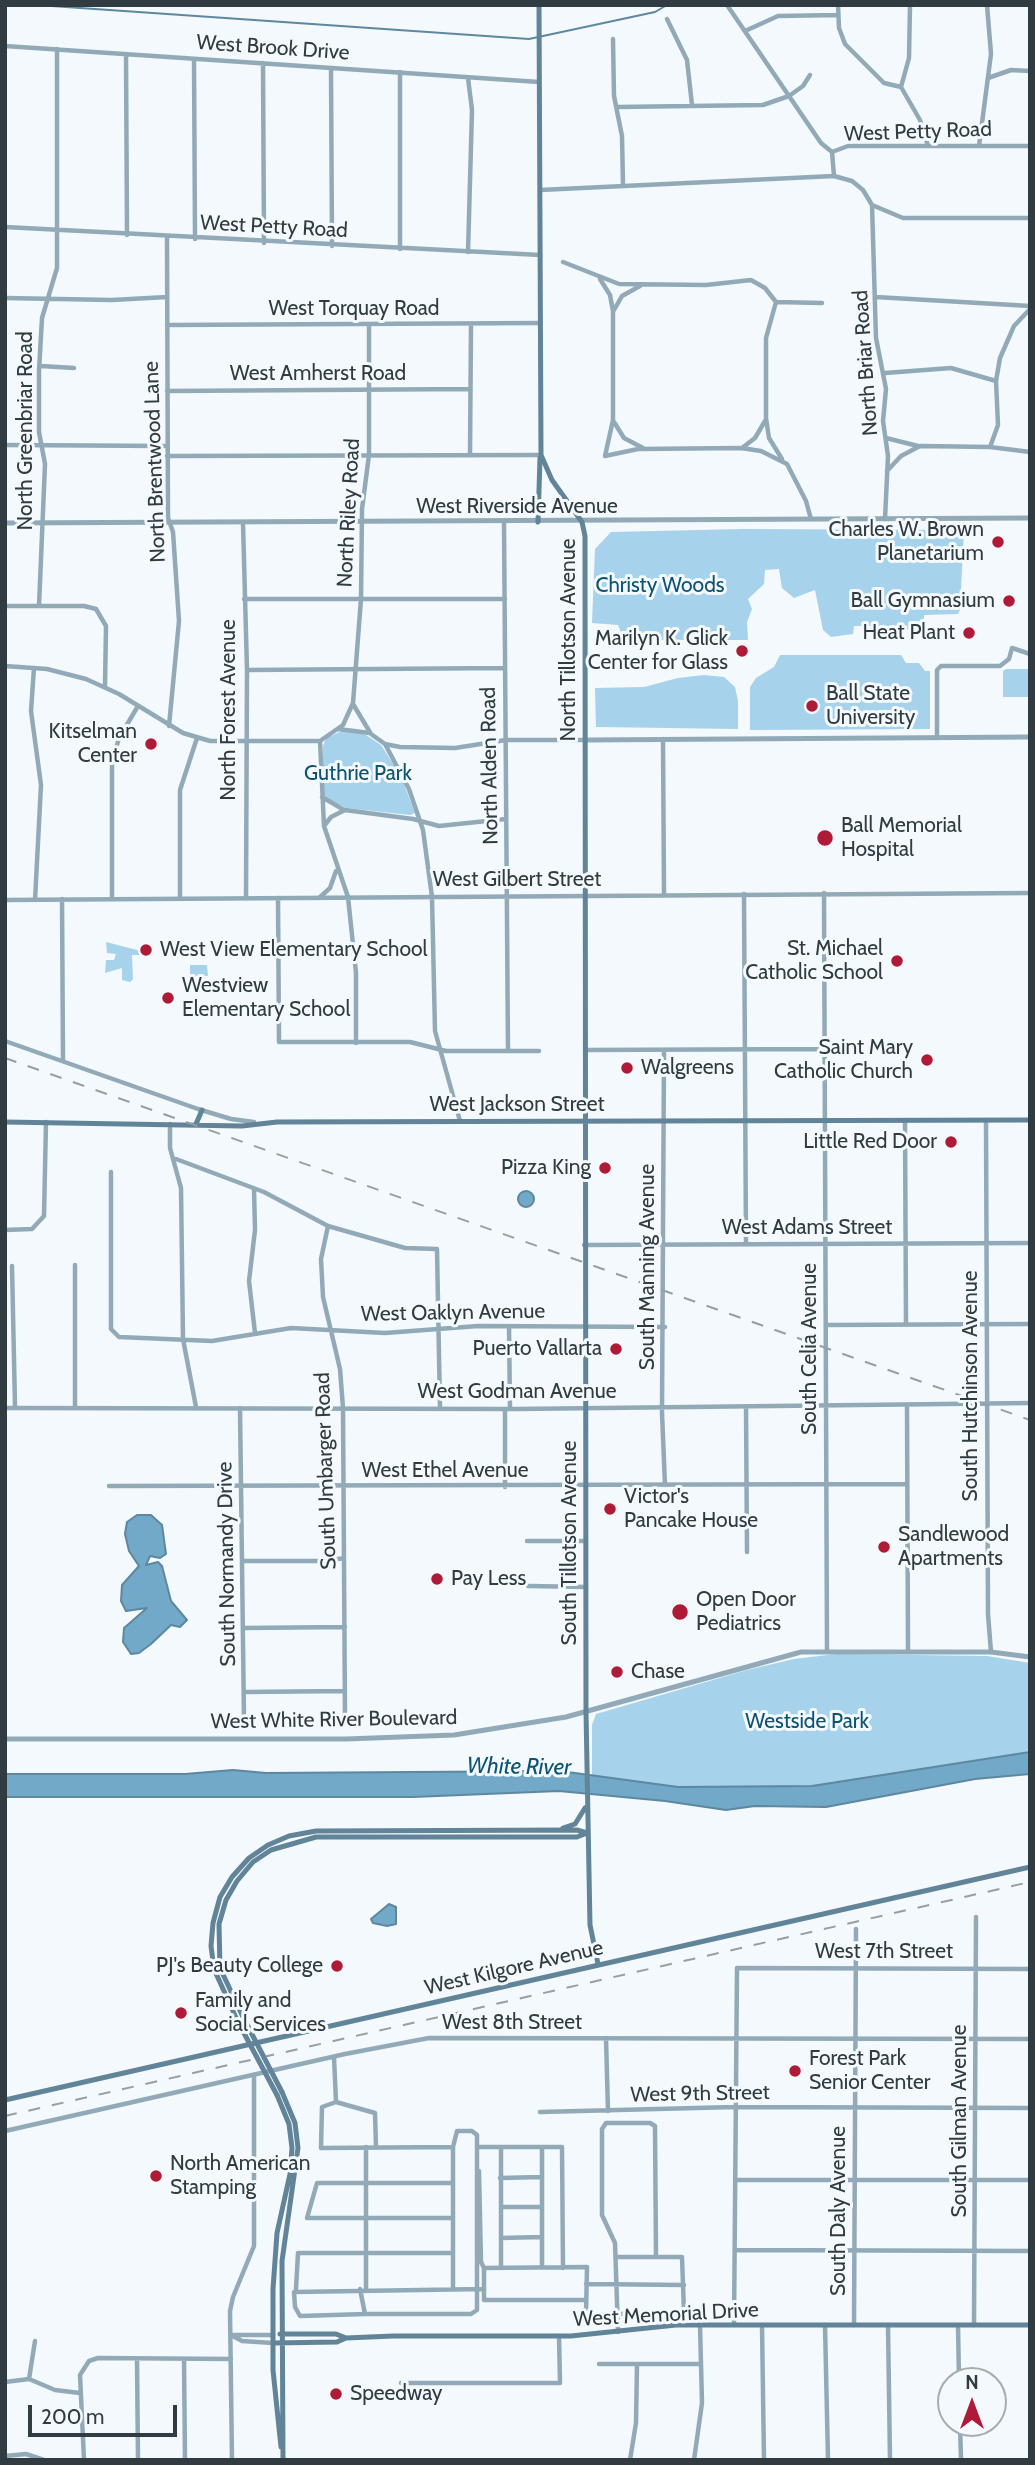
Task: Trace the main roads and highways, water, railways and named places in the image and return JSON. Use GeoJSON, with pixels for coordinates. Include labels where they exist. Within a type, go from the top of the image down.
{"type":"FeatureCollection","features":[{"type":"Feature","properties":{"kind":"main road","name":"North Tillotson Avenue"},"geometry":{"type":"LineString","coordinates":[[539,5],[541,455],[552,480],[582,522],[585,536],[584,1120]]}},
{"type":"Feature","properties":{"kind":"main road"},"geometry":{"type":"LineString","coordinates":[[538,523],[541,455]]}},
{"type":"Feature","properties":{"kind":"main road"},"geometry":{"type":"LineString","coordinates":[[196,1124],[202,1110]]}},
{"type":"Feature","properties":{"kind":"main road","name":"South Tillotson Avenue"},"geometry":{"type":"LineString","coordinates":[[584,1120],[585,1812]]}},
{"type":"Feature","properties":{"kind":"main road","name":"West Jackson Street"},"geometry":{"type":"LineString","coordinates":[[5,1122],[242,1126],[254,1122],[1030,1120]]}},
{"type":"Feature","properties":{"kind":"main road"},"geometry":{"type":"LineString","coordinates":[[555,1830],[575,1824],[585,1812]]}},
{"type":"Feature","properties":{"kind":"main road"},"geometry":{"type":"LineString","coordinates":[[585,1812],[590,1925],[598,1964]]}},
{"type":"Feature","properties":{"kind":"main road"},"geometry":{"type":"LineString","coordinates":[[279,2093],[289,2124],[292,2148],[274,2260],[273,2343],[283,2460],[282,2261],[298,2148],[295,2123],[214,1969],[211,1945],[220,1897],[232,1877],[249,1858],[268,1844],[289,1836],[316,1831],[555,1830],[587,1833]]}},
{"type":"Feature","properties":{"kind":"main road"},"geometry":{"type":"LineString","coordinates":[[240,2019],[220,1968],[219,1924],[226,1900],[237,1881],[253,1862],[271,1850],[316,1837],[578,1837],[587,1833]]}},
{"type":"Feature","properties":{"kind":"main road","name":"West Kilgore Avenue"},"geometry":{"type":"LineString","coordinates":[[5,2100],[1030,1867]]}},
{"type":"Feature","properties":{"kind":"main road","name":"West Memorial Drive"},"geometry":{"type":"LineString","coordinates":[[273,2343],[337,2342],[346,2338],[559,2336],[700,2325],[1030,2325]]}},
{"type":"Feature","properties":{"kind":"main road","name":"West Memorial Drive"},"geometry":{"type":"LineString","coordinates":[[273,2334],[337,2334],[346,2338]]}},
{"type":"Feature","properties":{"kind":"waterway"},"geometry":{"type":"LineString","coordinates":[[37,5],[529,39],[655,12],[667,5]]}},
{"type":"Feature","properties":{"kind":"railway"},"geometry":{"type":"LineString","coordinates":[[5,1058],[1030,1420]]}},
{"type":"Feature","properties":{"kind":"railway"},"geometry":{"type":"LineString","coordinates":[[5,2116],[1030,1882]]}},
{"type":"Feature","properties":{"kind":"place","name":"Charles W. Brown Planetarium"},"geometry":{"type":"Point","coordinates":[998,542]}},
{"type":"Feature","properties":{"kind":"place","name":"Ball Gymnasium"},"geometry":{"type":"Point","coordinates":[1009,601]}},
{"type":"Feature","properties":{"kind":"place","name":"Heat Plant"},"geometry":{"type":"Point","coordinates":[969,633]}},
{"type":"Feature","properties":{"kind":"place","name":"Marilyn K. Glick Center for Glass"},"geometry":{"type":"Point","coordinates":[742,651]}},
{"type":"Feature","properties":{"kind":"place","name":"Ball State University"},"geometry":{"type":"Point","coordinates":[812,706]}},
{"type":"Feature","properties":{"kind":"place","name":"Kitselman Center"},"geometry":{"type":"Point","coordinates":[151,744]}},
{"type":"Feature","properties":{"kind":"place","name":"Ball Memorial Hospital"},"geometry":{"type":"Point","coordinates":[825,838]}},
{"type":"Feature","properties":{"kind":"place","name":"West View Elementary School"},"geometry":{"type":"Point","coordinates":[146,950]}},
{"type":"Feature","properties":{"kind":"place","name":"St. Michael Catholic School"},"geometry":{"type":"Point","coordinates":[897,961]}},
{"type":"Feature","properties":{"kind":"place","name":"Westview Elementary School"},"geometry":{"type":"Point","coordinates":[168,998]}},
{"type":"Feature","properties":{"kind":"place","name":"Saint Mary Catholic Church"},"geometry":{"type":"Point","coordinates":[927,1060]}},
{"type":"Feature","properties":{"kind":"place","name":"Walgreens"},"geometry":{"type":"Point","coordinates":[627,1068]}},
{"type":"Feature","properties":{"kind":"place","name":"Little Red Door"},"geometry":{"type":"Point","coordinates":[951,1142]}},
{"type":"Feature","properties":{"kind":"place","name":"Pizza King"},"geometry":{"type":"Point","coordinates":[605,1168]}},
{"type":"Feature","properties":{"kind":"place","name":"Puerto Vallarta"},"geometry":{"type":"Point","coordinates":[616,1349]}},
{"type":"Feature","properties":{"kind":"place","name":"Victor's Pancake House"},"geometry":{"type":"Point","coordinates":[610,1509]}},
{"type":"Feature","properties":{"kind":"place","name":"Sandlewood Apartments"},"geometry":{"type":"Point","coordinates":[884,1547]}},
{"type":"Feature","properties":{"kind":"place","name":"Pay Less"},"geometry":{"type":"Point","coordinates":[437,1579]}},
{"type":"Feature","properties":{"kind":"place","name":"Open Door Pediatrics"},"geometry":{"type":"Point","coordinates":[680,1612]}},
{"type":"Feature","properties":{"kind":"place","name":"Chase"},"geometry":{"type":"Point","coordinates":[617,1672]}},
{"type":"Feature","properties":{"kind":"place","name":"PJ's Beauty College"},"geometry":{"type":"Point","coordinates":[337,1966]}},
{"type":"Feature","properties":{"kind":"place","name":"Family and Social Services"},"geometry":{"type":"Point","coordinates":[181,2013]}},
{"type":"Feature","properties":{"kind":"place","name":"Forest Park Senior Center"},"geometry":{"type":"Point","coordinates":[795,2071]}},
{"type":"Feature","properties":{"kind":"place","name":"North American Stamping"},"geometry":{"type":"Point","coordinates":[156,2176]}},
{"type":"Feature","properties":{"kind":"place","name":"Speedway"},"geometry":{"type":"Point","coordinates":[336,2394]}},
{"type":"Feature","properties":{"kind":"park label","name":"Christy Woods"},"geometry":{"type":"Point","coordinates":[660,586]}},
{"type":"Feature","properties":{"kind":"park label","name":"Guthrie Park"},"geometry":{"type":"Point","coordinates":[358,774]}},
{"type":"Feature","properties":{"kind":"park label","name":"Westside Park"},"geometry":{"type":"Point","coordinates":[807,1722]}},
{"type":"Feature","properties":{"kind":"water label","name":"White River"},"geometry":{"type":"Point","coordinates":[519,1767]}}]}
